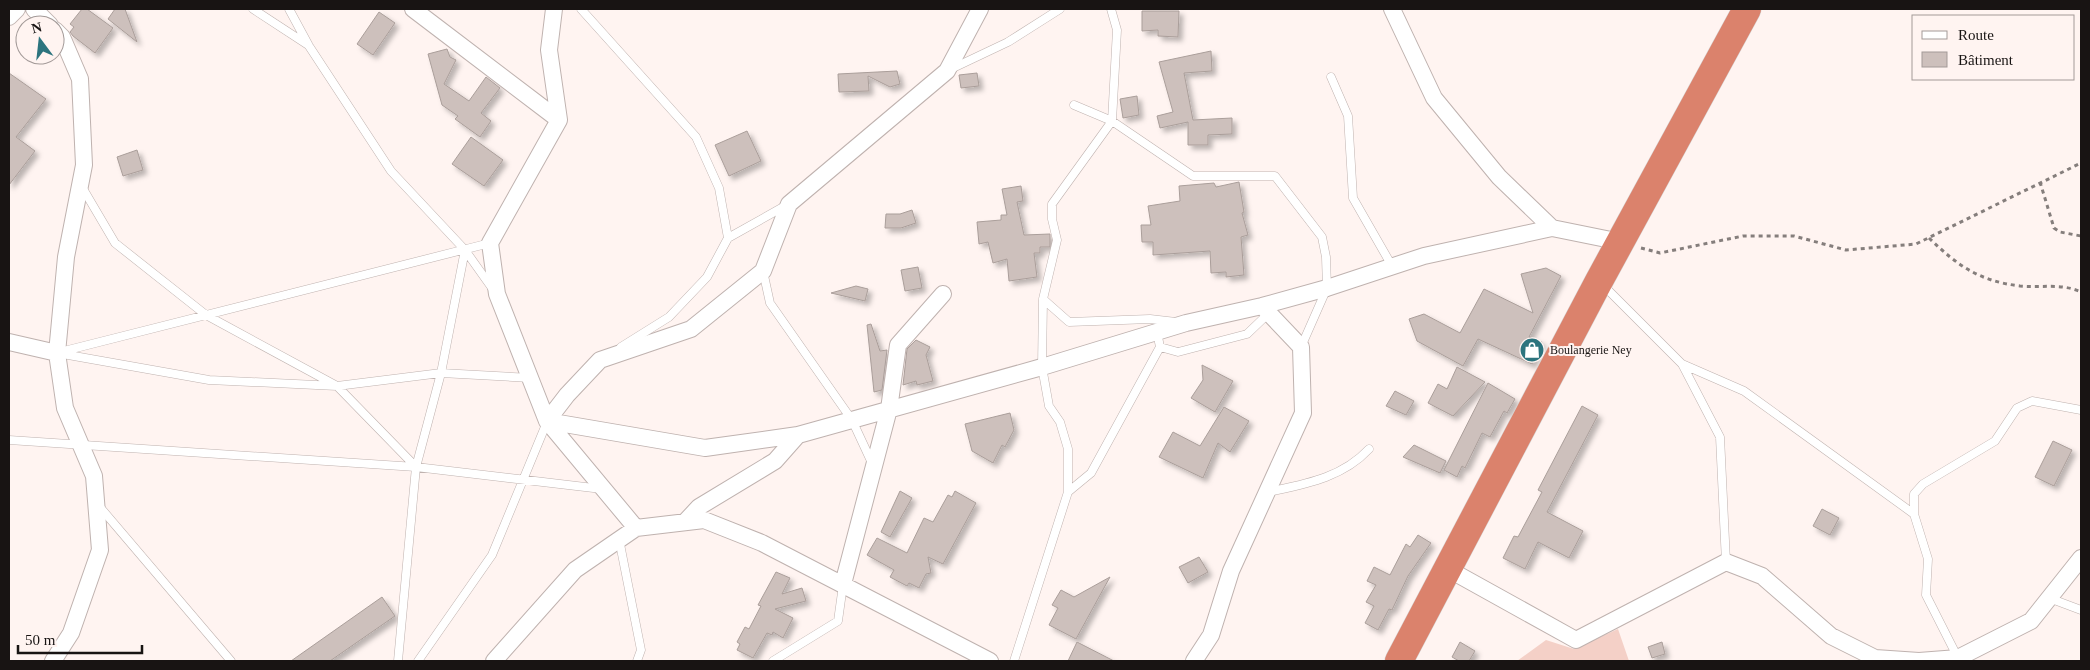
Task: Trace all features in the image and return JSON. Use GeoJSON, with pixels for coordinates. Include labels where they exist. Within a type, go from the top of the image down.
{"type":"FeatureCollection","features":[{"type":"Feature","properties":{"kind":"highway"},"geometry":{"type":"LineString","coordinates":[[1399,661],[1598,281],[1747,9]]}},
{"type":"Feature","properties":{"kind":"street"},"geometry":{"type":"LineString","coordinates":[[9,17],[17,9]]}},
{"type":"Feature","properties":{"kind":"street"},"geometry":{"type":"LineString","coordinates":[[413,9],[559,120]]}},
{"type":"Feature","properties":{"kind":"street"},"geometry":{"type":"LineString","coordinates":[[554,9],[549,50],[559,120],[490,243],[497,294],[547,421],[636,528]]}},
{"type":"Feature","properties":{"kind":"street"},"geometry":{"type":"LineString","coordinates":[[547,421],[567,395],[600,360],[691,329],[763,271],[789,204],[947,71],[980,9]]}},
{"type":"Feature","properties":{"kind":"street"},"geometry":{"type":"LineString","coordinates":[[1392,9],[1434,98],[1499,177],[1552,228]]}},
{"type":"Feature","properties":{"kind":"street"},"geometry":{"type":"LineString","coordinates":[[53,661],[71,633],[100,550],[94,476],[82,444],[65,408],[57,353],[66,257],[84,165],[80,79],[65,44]]}},
{"type":"Feature","properties":{"kind":"street"},"geometry":{"type":"LineString","coordinates":[[547,421],[705,448],[798,436],[1042,367],[1158,340],[1186,323],[1266,309],[1424,256],[1552,228],[1621,242]]}},
{"type":"Feature","properties":{"kind":"street"},"geometry":{"type":"LineString","coordinates":[[843,584],[889,409],[898,345],[943,294]]}},
{"type":"Feature","properties":{"kind":"street"},"geometry":{"type":"LineString","coordinates":[[1194,661],[1211,635],[1231,572],[1303,412],[1301,347],[1266,309]]}},
{"type":"Feature","properties":{"kind":"street"},"geometry":{"type":"LineString","coordinates":[[13,347],[57,353]]}},
{"type":"Feature","properties":{"kind":"street"},"geometry":{"type":"LineString","coordinates":[[685,522],[699,507],[775,461],[798,436]]}},
{"type":"Feature","properties":{"kind":"street"},"geometry":{"type":"LineString","coordinates":[[494,661],[575,570],[619,539],[636,528],[704,520],[762,543],[990,661]]}},
{"type":"Feature","properties":{"kind":"street"},"geometry":{"type":"LineString","coordinates":[[1448,569],[1576,640],[1726,562],[1762,576],[1831,636],[1874,660],[1960,660],[2031,621],[2081,558]]}},
{"type":"Feature","properties":{"kind":"lane"},"geometry":{"type":"LineString","coordinates":[[253,9],[309,46]]}},
{"type":"Feature","properties":{"kind":"lane"},"geometry":{"type":"LineString","coordinates":[[289,9],[309,46],[391,172],[464,250],[497,294]]}},
{"type":"Feature","properties":{"kind":"lane"},"geometry":{"type":"LineString","coordinates":[[581,9],[696,137],[719,188],[728,238]]}},
{"type":"Feature","properties":{"kind":"lane"},"geometry":{"type":"LineString","coordinates":[[947,71],[1008,42],[1060,9]]}},
{"type":"Feature","properties":{"kind":"lane"},"geometry":{"type":"LineString","coordinates":[[1014,661],[1068,492],[1068,449],[1060,422],[1049,406],[1042,367],[1043,299],[1056,240],[1052,219],[1052,204],[1112,121],[1117,30],[1112,9]]}},
{"type":"Feature","properties":{"kind":"lane"},"geometry":{"type":"LineString","coordinates":[[1331,77],[1348,116],[1353,198],[1392,266]]}},
{"type":"Feature","properties":{"kind":"lane"},"geometry":{"type":"LineString","coordinates":[[1074,105],[1112,121],[1193,176],[1275,176],[1322,237],[1327,288],[1301,347]]}},
{"type":"Feature","properties":{"kind":"lane"},"geometry":{"type":"LineString","coordinates":[[80,184],[115,243],[206,315],[337,386],[416,467]]}},
{"type":"Feature","properties":{"kind":"lane"},"geometry":{"type":"LineString","coordinates":[[600,360],[669,316],[707,277],[728,238],[789,204]]}},
{"type":"Feature","properties":{"kind":"lane"},"geometry":{"type":"LineString","coordinates":[[57,353],[490,243]]}},
{"type":"Feature","properties":{"kind":"lane"},"geometry":{"type":"LineString","coordinates":[[398,661],[416,467],[441,372],[464,250]]}},
{"type":"Feature","properties":{"kind":"lane"},"geometry":{"type":"LineString","coordinates":[[763,271],[770,303],[852,420],[875,468]]}},
{"type":"Feature","properties":{"kind":"lane"},"geometry":{"type":"LineString","coordinates":[[1598,281],[1682,364],[1720,437],[1726,562]]}},
{"type":"Feature","properties":{"kind":"lane"},"geometry":{"type":"LineString","coordinates":[[1043,299],[1069,322],[1150,319],[1186,323]]}},
{"type":"Feature","properties":{"kind":"lane"},"geometry":{"type":"LineString","coordinates":[[1068,492],[1091,473],[1158,340],[1178,352],[1247,334],[1266,309]]}},
{"type":"Feature","properties":{"kind":"lane"},"geometry":{"type":"LineString","coordinates":[[57,353],[209,380],[337,386],[441,372],[531,378]]}},
{"type":"Feature","properties":{"kind":"lane"},"geometry":{"type":"LineString","coordinates":[[1682,364],[1744,390],[1914,514]]}},
{"type":"Feature","properties":{"kind":"lane"},"geometry":{"type":"LineString","coordinates":[[1960,660],[1926,595],[1928,560],[1914,514],[1914,494],[1923,484],[1996,441],[2017,408],[2032,401],[2081,410]]}},
{"type":"Feature","properties":{"kind":"lane"},"geometry":{"type":"LineString","coordinates":[[418,661],[492,555],[525,480],[547,421]]}},
{"type":"Feature","properties":{"kind":"lane"},"geometry":{"type":"LineString","coordinates":[[9,440],[416,467],[604,490]]}},
{"type":"Feature","properties":{"kind":"lane"},"geometry":{"type":"LineString","coordinates":[[1268,492],[1321,481],[1360,459],[1369,449]]}},
{"type":"Feature","properties":{"kind":"lane"},"geometry":{"type":"LineString","coordinates":[[96,502],[230,661]]}},
{"type":"Feature","properties":{"kind":"lane"},"geometry":{"type":"LineString","coordinates":[[619,539],[641,650],[637,661]]}},
{"type":"Feature","properties":{"kind":"lane"},"geometry":{"type":"LineString","coordinates":[[773,661],[838,622],[843,584]]}},
{"type":"Feature","properties":{"kind":"lane"},"geometry":{"type":"LineString","coordinates":[[2049,598],[2081,610]]}},
{"type":"Feature","properties":{"kind":"path"},"geometry":{"type":"LineString","coordinates":[[1621,242],[1660,253],[1743,236],[1794,236],[1846,250],[1916,244],[2081,163]]}},
{"type":"Feature","properties":{"kind":"path"},"geometry":{"type":"LineString","coordinates":[[2040,182],[2054,228],[2060,232],[2081,236]]}},
{"type":"Feature","properties":{"kind":"path"},"geometry":{"type":"LineString","coordinates":[[1929,238],[1950,259],[1977,276],[2019,286],[2069,286],[2081,292]]}},
{"type":"Feature","properties":{"kind":"shaded area"},"geometry":{"type":"Polygon","coordinates":[[[1618,629],[1629,661],[1517,661],[1546,640],[1574,649],[1618,629]]]}},
{"type":"Feature","properties":{"kind":"building"},"geometry":{"type":"Polygon","coordinates":[[[82,9],[87,9],[113,28],[95,53],[70,32],[74,27],[70,24],[82,9]]]}},
{"type":"Feature","properties":{"kind":"building"},"geometry":{"type":"Polygon","coordinates":[[[115,9],[125,9],[137,42],[108,19],[115,9]]]}},
{"type":"Feature","properties":{"kind":"building"},"geometry":{"type":"Polygon","coordinates":[[[1142,11],[1179,11],[1178,37],[1158,36],[1158,30],[1142,31],[1142,11]]]}},
{"type":"Feature","properties":{"kind":"building"},"geometry":{"type":"Polygon","coordinates":[[[379,12],[395,23],[373,55],[357,44],[379,12]]]}},
{"type":"Feature","properties":{"kind":"building"},"geometry":{"type":"Polygon","coordinates":[[[447,49],[450,57],[456,60],[444,84],[469,101],[486,77],[500,88],[481,113],[491,121],[480,137],[455,119],[458,116],[442,105],[428,54],[447,49]]]}},
{"type":"Feature","properties":{"kind":"building"},"geometry":{"type":"Polygon","coordinates":[[[1211,51],[1212,71],[1184,73],[1193,120],[1232,118],[1232,134],[1208,135],[1208,145],[1188,145],[1188,122],[1160,128],[1157,116],[1173,112],[1159,62],[1211,51]]]}},
{"type":"Feature","properties":{"kind":"building"},"geometry":{"type":"Polygon","coordinates":[[[897,71],[900,84],[890,87],[868,76],[869,91],[839,92],[838,74],[897,71]]]}},
{"type":"Feature","properties":{"kind":"building"},"geometry":{"type":"Polygon","coordinates":[[[9,73],[46,99],[16,137],[35,151],[9,185],[9,73]]]}},
{"type":"Feature","properties":{"kind":"building"},"geometry":{"type":"Polygon","coordinates":[[[977,73],[979,86],[961,88],[959,75],[977,73]]]}},
{"type":"Feature","properties":{"kind":"building"},"geometry":{"type":"Polygon","coordinates":[[[1137,96],[1139,115],[1123,118],[1120,99],[1137,96]]]}},
{"type":"Feature","properties":{"kind":"building"},"geometry":{"type":"Polygon","coordinates":[[[747,131],[761,161],[729,176],[715,145],[747,131]]]}},
{"type":"Feature","properties":{"kind":"building"},"geometry":{"type":"Polygon","coordinates":[[[471,137],[503,160],[484,186],[452,164],[471,137]]]}},
{"type":"Feature","properties":{"kind":"building"},"geometry":{"type":"Polygon","coordinates":[[[137,150],[143,170],[123,176],[117,157],[137,150]]]}},
{"type":"Feature","properties":{"kind":"building"},"geometry":{"type":"Polygon","coordinates":[[[1239,182],[1244,212],[1242,213],[1248,235],[1241,237],[1244,275],[1226,277],[1226,272],[1211,273],[1210,251],[1153,255],[1153,242],[1142,242],[1141,225],[1151,225],[1148,206],[1180,201],[1179,186],[1214,183],[1216,187],[1239,182]]]}},
{"type":"Feature","properties":{"kind":"building"},"geometry":{"type":"Polygon","coordinates":[[[1021,186],[1023,201],[1017,202],[1024,235],[1050,234],[1050,247],[1040,247],[1040,253],[1034,253],[1037,277],[1009,281],[1007,259],[993,263],[988,242],[979,244],[977,222],[1001,220],[1001,215],[1007,215],[1002,189],[1021,186]]]}},
{"type":"Feature","properties":{"kind":"building"},"geometry":{"type":"Polygon","coordinates":[[[912,210],[916,223],[901,228],[885,228],[886,214],[900,214],[912,210]]]}},
{"type":"Feature","properties":{"kind":"building"},"geometry":{"type":"Polygon","coordinates":[[[918,267],[922,288],[905,291],[901,270],[918,267]]]}},
{"type":"Feature","properties":{"kind":"building"},"geometry":{"type":"Polygon","coordinates":[[[1546,268],[1561,276],[1529,337],[1542,342],[1532,364],[1478,339],[1463,366],[1417,341],[1409,319],[1424,314],[1460,333],[1484,289],[1533,313],[1521,274],[1546,268]]]}},
{"type":"Feature","properties":{"kind":"building"},"geometry":{"type":"Polygon","coordinates":[[[856,286],[868,289],[865,301],[831,293],[856,286]]]}},
{"type":"Feature","properties":{"kind":"building"},"geometry":{"type":"Polygon","coordinates":[[[871,324],[880,351],[887,350],[882,390],[874,392],[867,325],[871,324]]]}},
{"type":"Feature","properties":{"kind":"building"},"geometry":{"type":"Polygon","coordinates":[[[916,340],[930,347],[926,355],[933,381],[917,385],[916,381],[903,385],[907,349],[916,340]]]}},
{"type":"Feature","properties":{"kind":"building"},"geometry":{"type":"Polygon","coordinates":[[[1202,365],[1233,381],[1215,412],[1191,398],[1203,380],[1202,365]]]}},
{"type":"Feature","properties":{"kind":"building"},"geometry":{"type":"Polygon","coordinates":[[[1457,367],[1485,382],[1453,416],[1428,403],[1438,384],[1447,389],[1457,367]]]}},
{"type":"Feature","properties":{"kind":"building"},"geometry":{"type":"Polygon","coordinates":[[[1488,383],[1515,399],[1507,413],[1504,411],[1490,437],[1482,433],[1465,468],[1462,466],[1457,477],[1444,470],[1488,383]]]}},
{"type":"Feature","properties":{"kind":"building"},"geometry":{"type":"Polygon","coordinates":[[[1395,391],[1414,401],[1406,415],[1386,406],[1395,391]]]}},
{"type":"Feature","properties":{"kind":"building"},"geometry":{"type":"Polygon","coordinates":[[[1582,406],[1598,415],[1547,512],[1583,531],[1569,558],[1538,542],[1525,569],[1503,558],[1514,536],[1518,537],[1542,492],[1538,490],[1582,406]]]}},
{"type":"Feature","properties":{"kind":"building"},"geometry":{"type":"Polygon","coordinates":[[[1224,407],[1249,421],[1230,452],[1218,443],[1203,478],[1159,457],[1173,432],[1200,446],[1224,407]]]}},
{"type":"Feature","properties":{"kind":"building"},"geometry":{"type":"Polygon","coordinates":[[[1010,413],[1014,430],[1005,447],[1002,445],[993,463],[972,451],[965,424],[1010,413]]]}},
{"type":"Feature","properties":{"kind":"building"},"geometry":{"type":"Polygon","coordinates":[[[2053,441],[2072,450],[2054,486],[2035,477],[2053,441]]]}},
{"type":"Feature","properties":{"kind":"building"},"geometry":{"type":"Polygon","coordinates":[[[1414,445],[1446,461],[1440,473],[1403,457],[1414,445]]]}},
{"type":"Feature","properties":{"kind":"building"},"geometry":{"type":"Polygon","coordinates":[[[900,491],[912,498],[890,537],[881,532],[900,491]]]}},
{"type":"Feature","properties":{"kind":"building"},"geometry":{"type":"Polygon","coordinates":[[[955,491],[976,503],[943,564],[928,557],[931,573],[926,574],[919,588],[909,583],[907,586],[890,577],[894,570],[867,555],[877,538],[907,553],[924,518],[933,522],[948,495],[952,497],[955,491]]]}},
{"type":"Feature","properties":{"kind":"building"},"geometry":{"type":"Polygon","coordinates":[[[1822,509],[1839,518],[1830,535],[1813,526],[1822,509]]]}},
{"type":"Feature","properties":{"kind":"building"},"geometry":{"type":"Polygon","coordinates":[[[1418,535],[1431,543],[1408,576],[1392,610],[1389,609],[1378,630],[1365,623],[1374,606],[1366,602],[1376,585],[1367,581],[1374,567],[1390,575],[1406,544],[1410,547],[1418,535]]]}},
{"type":"Feature","properties":{"kind":"building"},"geometry":{"type":"Polygon","coordinates":[[[1199,557],[1208,572],[1188,583],[1179,567],[1199,557]]]}},
{"type":"Feature","properties":{"kind":"building"},"geometry":{"type":"Polygon","coordinates":[[[776,572],[790,578],[782,594],[802,588],[806,601],[775,609],[793,618],[783,638],[773,632],[772,635],[767,633],[753,658],[737,650],[740,644],[737,642],[745,627],[749,629],[761,606],[758,605],[776,572]]]}},
{"type":"Feature","properties":{"kind":"building"},"geometry":{"type":"Polygon","coordinates":[[[1110,577],[1076,639],[1049,625],[1058,608],[1052,605],[1061,590],[1074,597],[1110,577]]]}},
{"type":"Feature","properties":{"kind":"building"},"geometry":{"type":"Polygon","coordinates":[[[382,597],[395,616],[330,661],[291,661],[382,597]]]}},
{"type":"Feature","properties":{"kind":"building"},"geometry":{"type":"Polygon","coordinates":[[[1077,642],[1114,661],[1068,661],[1077,642]]]}},
{"type":"Feature","properties":{"kind":"building"},"geometry":{"type":"Polygon","coordinates":[[[1460,642],[1475,651],[1469,661],[1459,661],[1452,657],[1460,642]]]}},
{"type":"Feature","properties":{"kind":"building"},"geometry":{"type":"Polygon","coordinates":[[[1662,642],[1665,654],[1652,658],[1648,647],[1662,642]]]}},
{"type":"Feature","properties":{"kind":"place","name":"Boulangerie Ney"},"geometry":{"type":"Point","coordinates":[1532,350]}}]}
